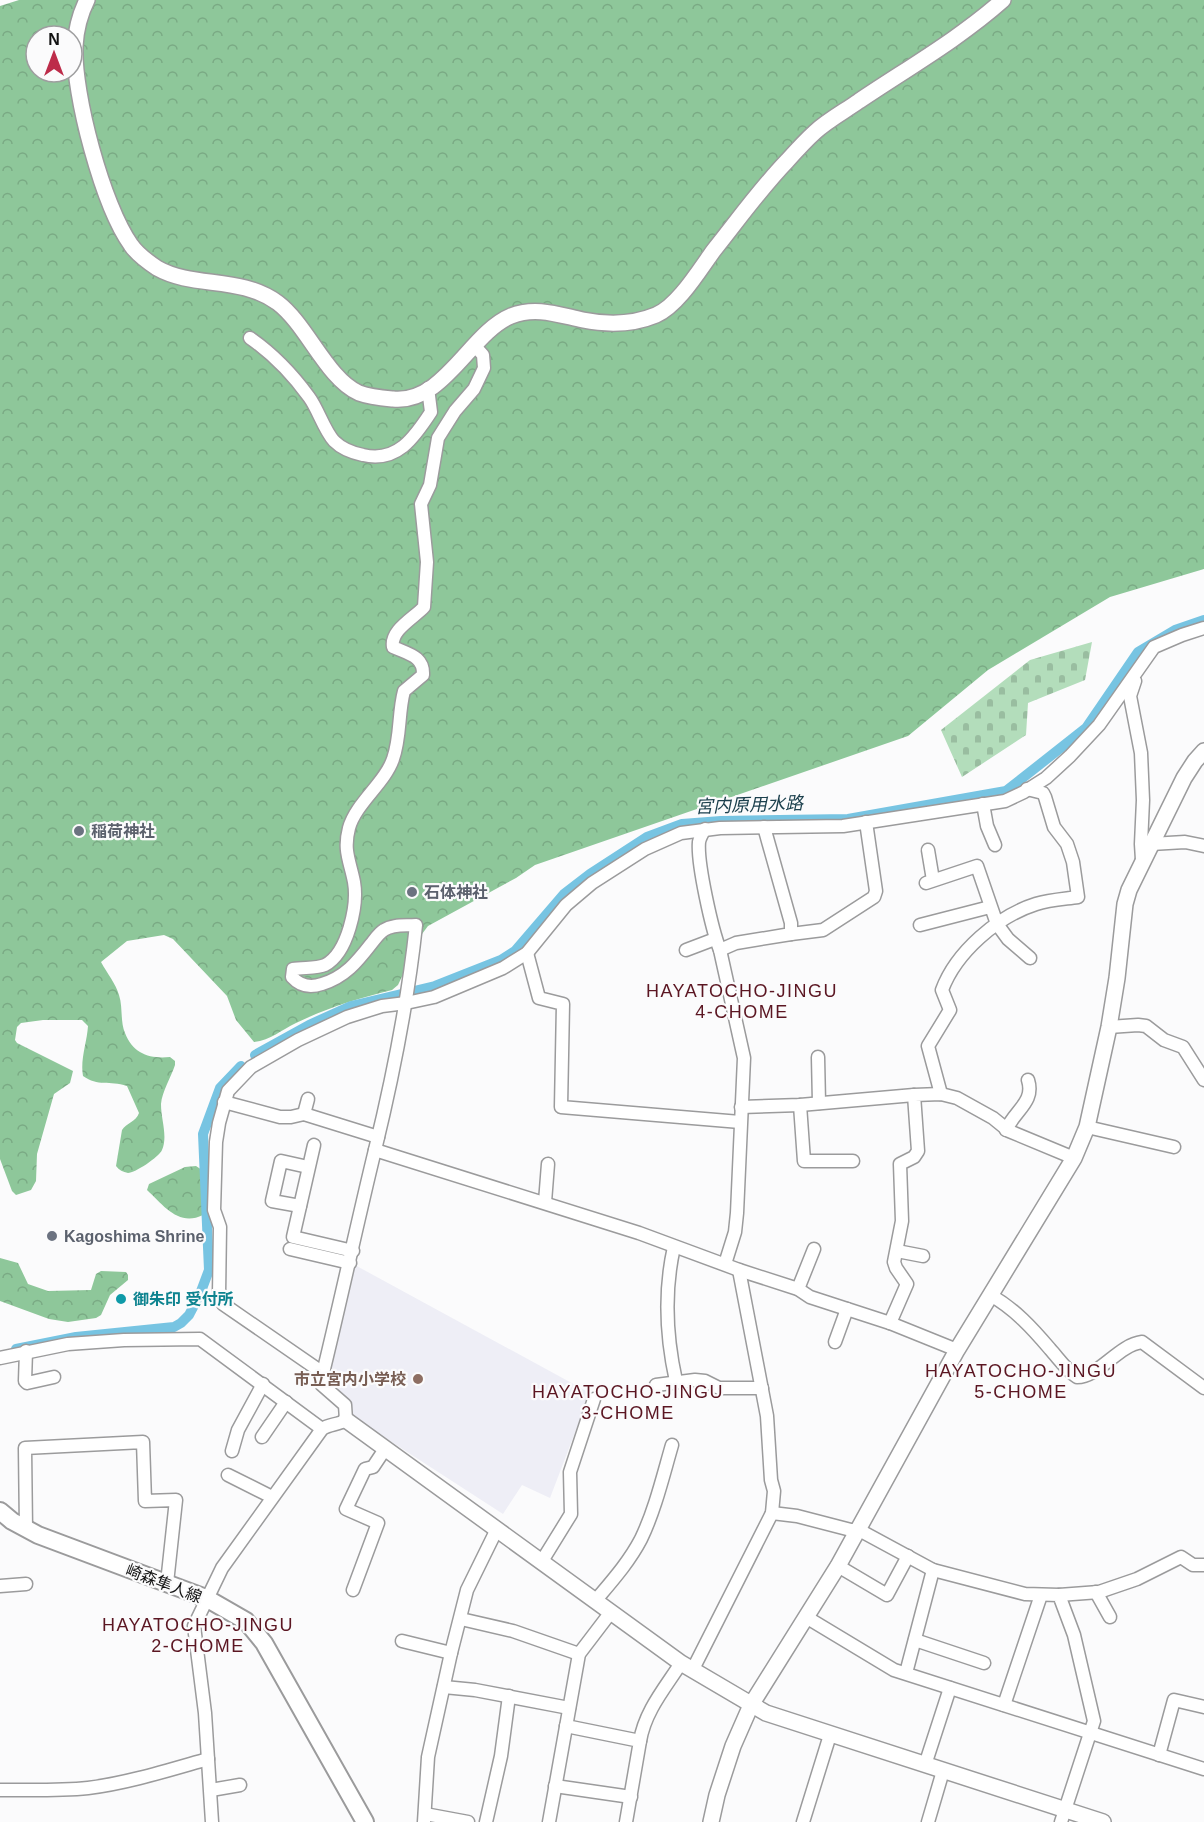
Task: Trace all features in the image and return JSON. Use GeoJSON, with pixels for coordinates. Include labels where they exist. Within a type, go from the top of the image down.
{"type":"FeatureCollection","features":[{"type":"Feature","properties":{"kind":"main road","name":"崎森隼人線"},"geometry":{"type":"LineString","coordinates":[[0,1511],[26,1529],[206,1598],[246,1621],[264,1642],[365,1822]]}},
{"type":"Feature","properties":{"kind":"street"},"geometry":{"type":"LineString","coordinates":[[87,0],[78,24],[75,42],[75,62],[81,103],[101,178],[117,220],[132,247],[158,269],[181,276],[237,284],[260,292],[280,304],[299,325],[337,376],[358,393],[399,399],[413,396],[428,388],[452,370],[495,324],[513,315],[535,311],[550,312],[608,324],[641,321],[661,313],[681,293],[761,190],[816,131],[975,24],[1003,0]]}},
{"type":"Feature","properties":{"kind":"street"},"geometry":{"type":"LineString","coordinates":[[250,338],[273,356],[288,373],[309,397],[334,440],[351,453],[374,458],[395,453],[413,439],[431,412],[428,388]]}},
{"type":"Feature","properties":{"kind":"street"},"geometry":{"type":"LineString","coordinates":[[474,345],[483,355],[484,368],[474,389],[455,411],[438,438],[430,485],[421,504],[427,562],[424,607],[395,633],[392,641],[393,647],[420,661],[423,666],[423,675],[404,691],[393,761],[350,826],[347,859],[354,883],[355,900],[347,937],[339,951],[326,964],[294,969],[292,977],[297,983],[306,986],[316,986],[336,980],[353,967],[382,931],[392,926],[416,925],[410,982],[377,1144],[321,1384],[345,1405],[346,1420],[687,1666],[751,1705],[766,1713],[943,1771],[1063,1816],[1103,1822]]}},
{"type":"Feature","properties":{"kind":"street"},"geometry":{"type":"LineString","coordinates":[[323,1373],[223,1304],[219,1295],[220,1227],[214,1210],[216,1142],[224,1102],[232,1085],[245,1072],[298,1040],[363,1011],[434,997],[503,968],[527,953],[566,905],[592,883],[658,843],[681,833],[705,829],[843,826],[1005,801],[1046,778],[1070,756],[1099,725],[1154,647],[1204,628]]}},
{"type":"Feature","properties":{"kind":"street"},"geometry":{"type":"LineString","coordinates":[[1140,666],[1130,696],[1141,753],[1143,800],[1140,844],[1142,860]]}},
{"type":"Feature","properties":{"kind":"street"},"geometry":{"type":"LineString","coordinates":[[711,1822],[733,1746],[751,1705],[838,1566],[957,1350],[1074,1158],[1087,1127],[1109,1027],[1118,978],[1125,904],[1129,890],[1189,768],[1204,751]]}},
{"type":"Feature","properties":{"kind":"street"},"geometry":{"type":"LineString","coordinates":[[941,1094],[928,1048],[950,1011],[942,994],[942,988],[958,962],[987,930],[997,924],[1036,904],[1078,897],[1073,862],[1067,844],[1054,827],[1046,797],[1043,793],[1028,789]]}},
{"type":"Feature","properties":{"kind":"street"},"geometry":{"type":"LineString","coordinates":[[983,804],[987,826],[995,845]]}},
{"type":"Feature","properties":{"kind":"street"},"geometry":{"type":"LineString","coordinates":[[686,950],[823,930],[873,897],[876,891],[866,822]]}},
{"type":"Feature","properties":{"kind":"street"},"geometry":{"type":"LineString","coordinates":[[764,827],[791,923],[791,934]]}},
{"type":"Feature","properties":{"kind":"street"},"geometry":{"type":"LineString","coordinates":[[705,829],[700,838],[699,851],[717,945],[744,1058],[736,1222],[725,1264]]}},
{"type":"Feature","properties":{"kind":"street"},"geometry":{"type":"LineString","coordinates":[[1151,844],[1185,842],[1204,846]]}},
{"type":"Feature","properties":{"kind":"street"},"geometry":{"type":"LineString","coordinates":[[928,850],[930,881],[977,866],[997,924],[1008,939],[1030,958]]}},
{"type":"Feature","properties":{"kind":"street"},"geometry":{"type":"LineString","coordinates":[[921,925],[990,908]]}},
{"type":"Feature","properties":{"kind":"street"},"geometry":{"type":"LineString","coordinates":[[527,953],[539,998],[562,1004],[561,1107],[740,1122]]}},
{"type":"Feature","properties":{"kind":"street"},"geometry":{"type":"LineString","coordinates":[[1109,1027],[1146,1026],[1164,1040],[1183,1047],[1204,1080]]}},
{"type":"Feature","properties":{"kind":"street"},"geometry":{"type":"LineString","coordinates":[[818,1057],[819,1103]]}},
{"type":"Feature","properties":{"kind":"street"},"geometry":{"type":"LineString","coordinates":[[1006,1130],[1013,1116],[1030,1095],[1028,1080]]}},
{"type":"Feature","properties":{"kind":"street"},"geometry":{"type":"LineString","coordinates":[[741,1107],[800,1105],[941,1094],[969,1104],[993,1118],[1006,1130],[1074,1158]]}},
{"type":"Feature","properties":{"kind":"street"},"geometry":{"type":"LineString","coordinates":[[890,1323],[907,1284],[894,1262],[903,1221],[900,1164],[914,1157],[918,1148],[914,1095]]}},
{"type":"Feature","properties":{"kind":"street"},"geometry":{"type":"LineString","coordinates":[[304,1114],[308,1099]]}},
{"type":"Feature","properties":{"kind":"street"},"geometry":{"type":"LineString","coordinates":[[224,1102],[280,1117],[291,1118],[304,1114],[377,1144],[798,1289],[810,1296],[890,1323],[957,1350]]}},
{"type":"Feature","properties":{"kind":"street"},"geometry":{"type":"LineString","coordinates":[[800,1105],[804,1161],[853,1161]]}},
{"type":"Feature","properties":{"kind":"street"},"geometry":{"type":"LineString","coordinates":[[1087,1127],[1174,1147]]}},
{"type":"Feature","properties":{"kind":"street"},"geometry":{"type":"LineString","coordinates":[[314,1145],[293,1237],[351,1257]]}},
{"type":"Feature","properties":{"kind":"street"},"geometry":{"type":"LineString","coordinates":[[300,1206],[272,1201],[281,1161],[308,1167]]}},
{"type":"Feature","properties":{"kind":"street"},"geometry":{"type":"LineString","coordinates":[[545,1202],[548,1164]]}},
{"type":"Feature","properties":{"kind":"street"},"geometry":{"type":"LineString","coordinates":[[674,1247],[668,1276],[667,1304],[671,1359],[676,1381]]}},
{"type":"Feature","properties":{"kind":"street"},"geometry":{"type":"LineString","coordinates":[[290,1249],[351,1257]]}},
{"type":"Feature","properties":{"kind":"street"},"geometry":{"type":"LineString","coordinates":[[798,1289],[814,1249]]}},
{"type":"Feature","properties":{"kind":"street"},"geometry":{"type":"LineString","coordinates":[[897,1251],[923,1256]]}},
{"type":"Feature","properties":{"kind":"street"},"geometry":{"type":"LineString","coordinates":[[626,1822],[643,1726],[649,1712],[687,1666],[772,1514],[774,1491],[771,1480],[767,1416],[739,1270]]}},
{"type":"Feature","properties":{"kind":"street"},"geometry":{"type":"LineString","coordinates":[[990,1295],[1010,1308],[1076,1376],[1086,1376],[1127,1347],[1142,1342],[1204,1388]]}},
{"type":"Feature","properties":{"kind":"street"},"geometry":{"type":"LineString","coordinates":[[835,1342],[847,1309]]}},
{"type":"Feature","properties":{"kind":"street"},"geometry":{"type":"LineString","coordinates":[[0,1358],[68,1344],[195,1338],[204,1341],[322,1429]]}},
{"type":"Feature","properties":{"kind":"street"},"geometry":{"type":"LineString","coordinates":[[26,1351],[25,1382],[54,1377]]}},
{"type":"Feature","properties":{"kind":"street"},"geometry":{"type":"LineString","coordinates":[[656,1385],[701,1380],[719,1388],[762,1388]]}},
{"type":"Feature","properties":{"kind":"street"},"geometry":{"type":"LineString","coordinates":[[232,1451],[238,1430],[263,1384]]}},
{"type":"Feature","properties":{"kind":"street"},"geometry":{"type":"LineString","coordinates":[[542,1561],[571,1514],[570,1472],[594,1399]]}},
{"type":"Feature","properties":{"kind":"street"},"geometry":{"type":"LineString","coordinates":[[262,1437],[285,1402]]}},
{"type":"Feature","properties":{"kind":"street"},"geometry":{"type":"LineString","coordinates":[[212,1822],[212,1790],[205,1713],[194,1626],[217,1577],[322,1429],[327,1425],[340,1424],[346,1420]]}},
{"type":"Feature","properties":{"kind":"street"},"geometry":{"type":"LineString","coordinates":[[26,1529],[25,1448],[143,1442],[145,1501],[176,1500],[167,1583]]}},
{"type":"Feature","properties":{"kind":"street"},"geometry":{"type":"LineString","coordinates":[[596,1600],[624,1565],[640,1540],[649,1519],[672,1445]]}},
{"type":"Feature","properties":{"kind":"street"},"geometry":{"type":"LineString","coordinates":[[353,1590],[378,1523],[346,1509],[365,1469],[373,1467],[385,1449]]}},
{"type":"Feature","properties":{"kind":"street"},"geometry":{"type":"LineString","coordinates":[[228,1475],[272,1497]]}},
{"type":"Feature","properties":{"kind":"street"},"geometry":{"type":"LineString","coordinates":[[772,1514],[797,1516],[859,1530],[933,1570],[1006,1590],[1041,1595],[1096,1593],[1137,1579],[1181,1557],[1193,1565],[1204,1565]]}},
{"type":"Feature","properties":{"kind":"street"},"geometry":{"type":"LineString","coordinates":[[468,1822],[424,1818],[429,1757],[467,1590],[497,1529]]}},
{"type":"Feature","properties":{"kind":"street"},"geometry":{"type":"LineString","coordinates":[[838,1566],[887,1595],[908,1556]]}},
{"type":"Feature","properties":{"kind":"street"},"geometry":{"type":"LineString","coordinates":[[906,1673],[933,1570]]}},
{"type":"Feature","properties":{"kind":"street"},"geometry":{"type":"LineString","coordinates":[[0,1586],[26,1584]]}},
{"type":"Feature","properties":{"kind":"street"},"geometry":{"type":"LineString","coordinates":[[1096,1593],[1110,1617]]}},
{"type":"Feature","properties":{"kind":"street"},"geometry":{"type":"LineString","coordinates":[[1059,1594],[1074,1635],[1094,1721],[1063,1816]]}},
{"type":"Feature","properties":{"kind":"street"},"geometry":{"type":"LineString","coordinates":[[1004,1705],[1041,1595]]}},
{"type":"Feature","properties":{"kind":"street"},"geometry":{"type":"LineString","coordinates":[[549,1822],[579,1654],[611,1612]]}},
{"type":"Feature","properties":{"kind":"street"},"geometry":{"type":"LineString","coordinates":[[807,1617],[894,1670],[1204,1769]]}},
{"type":"Feature","properties":{"kind":"street"},"geometry":{"type":"LineString","coordinates":[[461,1619],[513,1631],[579,1654]]}},
{"type":"Feature","properties":{"kind":"street"},"geometry":{"type":"LineString","coordinates":[[915,1640],[984,1663]]}},
{"type":"Feature","properties":{"kind":"street"},"geometry":{"type":"LineString","coordinates":[[402,1641],[451,1653]]}},
{"type":"Feature","properties":{"kind":"street"},"geometry":{"type":"LineString","coordinates":[[444,1687],[474,1690],[569,1708]]}},
{"type":"Feature","properties":{"kind":"street"},"geometry":{"type":"LineString","coordinates":[[925,1765],[950,1688]]}},
{"type":"Feature","properties":{"kind":"street"},"geometry":{"type":"LineString","coordinates":[[486,1822],[501,1756],[509,1696]]}},
{"type":"Feature","properties":{"kind":"street"},"geometry":{"type":"LineString","coordinates":[[1159,1755],[1174,1700],[1204,1707]]}},
{"type":"Feature","properties":{"kind":"street"},"geometry":{"type":"LineString","coordinates":[[566,1726],[640,1742]]}},
{"type":"Feature","properties":{"kind":"street"},"geometry":{"type":"LineString","coordinates":[[803,1822],[830,1735]]}},
{"type":"Feature","properties":{"kind":"street"},"geometry":{"type":"LineString","coordinates":[[0,1790],[88,1788],[122,1782],[208,1759]]}},
{"type":"Feature","properties":{"kind":"street"},"geometry":{"type":"LineString","coordinates":[[928,1822],[943,1771]]}},
{"type":"Feature","properties":{"kind":"street"},"geometry":{"type":"LineString","coordinates":[[212,1790],[240,1785]]}},
{"type":"Feature","properties":{"kind":"street"},"geometry":{"type":"LineString","coordinates":[[555,1786],[631,1797]]}},
{"type":"Feature","properties":{"kind":"shaded area"},"geometry":{"type":"Polygon","coordinates":[[[353,1264],[590,1393],[550,1498],[522,1485],[503,1514],[350,1415],[351,1405],[327,1380],[353,1264]]]}},
{"type":"Feature","properties":{"kind":"green space"},"geometry":{"type":"Polygon","coordinates":[[[19,0],[1204,0],[1204,569],[1110,597],[988,670],[908,736],[535,865],[516,878],[428,926],[398,985],[392,990],[319,1013],[266,1039],[254,1042],[236,1020],[227,996],[173,939],[164,935],[127,941],[101,962],[118,991],[123,1028],[128,1040],[143,1054],[170,1057],[175,1061],[161,1104],[164,1134],[162,1150],[141,1168],[128,1173],[118,1169],[116,1166],[122,1130],[139,1113],[127,1086],[94,1081],[83,1076],[83,1057],[88,1026],[82,1020],[43,1020],[21,1023],[17,1027],[15,1040],[73,1071],[70,1083],[54,1094],[37,1154],[36,1181],[31,1190],[16,1195],[12,1191],[0,1159],[0,6],[19,0]]]}},
{"type":"Feature","properties":{"kind":"green space"},"geometry":{"type":"Polygon","coordinates":[[[1092,642],[1085,680],[1028,703],[1026,735],[962,777],[941,730],[1030,660],[1092,642]]]}},
{"type":"Feature","properties":{"kind":"green space"},"geometry":{"type":"Polygon","coordinates":[[[196,1166],[202,1170],[203,1215],[194,1218],[179,1217],[147,1190],[149,1184],[185,1167],[196,1166]]]}},
{"type":"Feature","properties":{"kind":"green space"},"geometry":{"type":"Polygon","coordinates":[[[0,1258],[18,1263],[28,1284],[48,1291],[91,1290],[96,1274],[101,1271],[126,1272],[128,1280],[110,1295],[101,1315],[96,1318],[68,1322],[49,1319],[0,1301],[0,1258]]]}},
{"type":"Feature","properties":{"kind":"waterway","name":"宮内原用水路"},"geometry":{"type":"LineString","coordinates":[[255,1055],[309,1025],[351,1006],[435,986],[501,960],[515,951],[564,894],[590,874],[647,837],[682,824],[721,821],[848,819],[1006,791],[1086,728],[1138,652],[1175,630],[1204,620]]}},
{"type":"Feature","properties":{"kind":"waterway","name":"宮内原用水路"},"geometry":{"type":"LineString","coordinates":[[16,1349],[76,1337],[174,1327],[189,1315],[209,1270],[203,1134],[220,1088],[241,1066]]}},
{"type":"Feature","properties":{"kind":"place","name":"稲荷神社"},"geometry":{"type":"Point","coordinates":[79,831]}},
{"type":"Feature","properties":{"kind":"place","name":"石体神社"},"geometry":{"type":"Point","coordinates":[412,892]}},
{"type":"Feature","properties":{"kind":"place","name":"Kagoshima Shrine"},"geometry":{"type":"Point","coordinates":[52,1236]}},
{"type":"Feature","properties":{"kind":"place","name":"御朱印 受付所"},"geometry":{"type":"Point","coordinates":[121,1299]}},
{"type":"Feature","properties":{"kind":"place","name":"市立宮内小学校"},"geometry":{"type":"Point","coordinates":[418,1379]}},
{"type":"Feature","properties":{"kind":"district","name":"HAYATOCHO-JINGU 4-CHOME"},"geometry":{"type":"Point","coordinates":[742,1001]}},
{"type":"Feature","properties":{"kind":"district","name":"HAYATOCHO-JINGU 5-CHOME"},"geometry":{"type":"Point","coordinates":[1021,1381]}},
{"type":"Feature","properties":{"kind":"district","name":"HAYATOCHO-JINGU 3-CHOME"},"geometry":{"type":"Point","coordinates":[628,1402]}},
{"type":"Feature","properties":{"kind":"district","name":"HAYATOCHO-JINGU 2-CHOME"},"geometry":{"type":"Point","coordinates":[198,1635]}}]}
